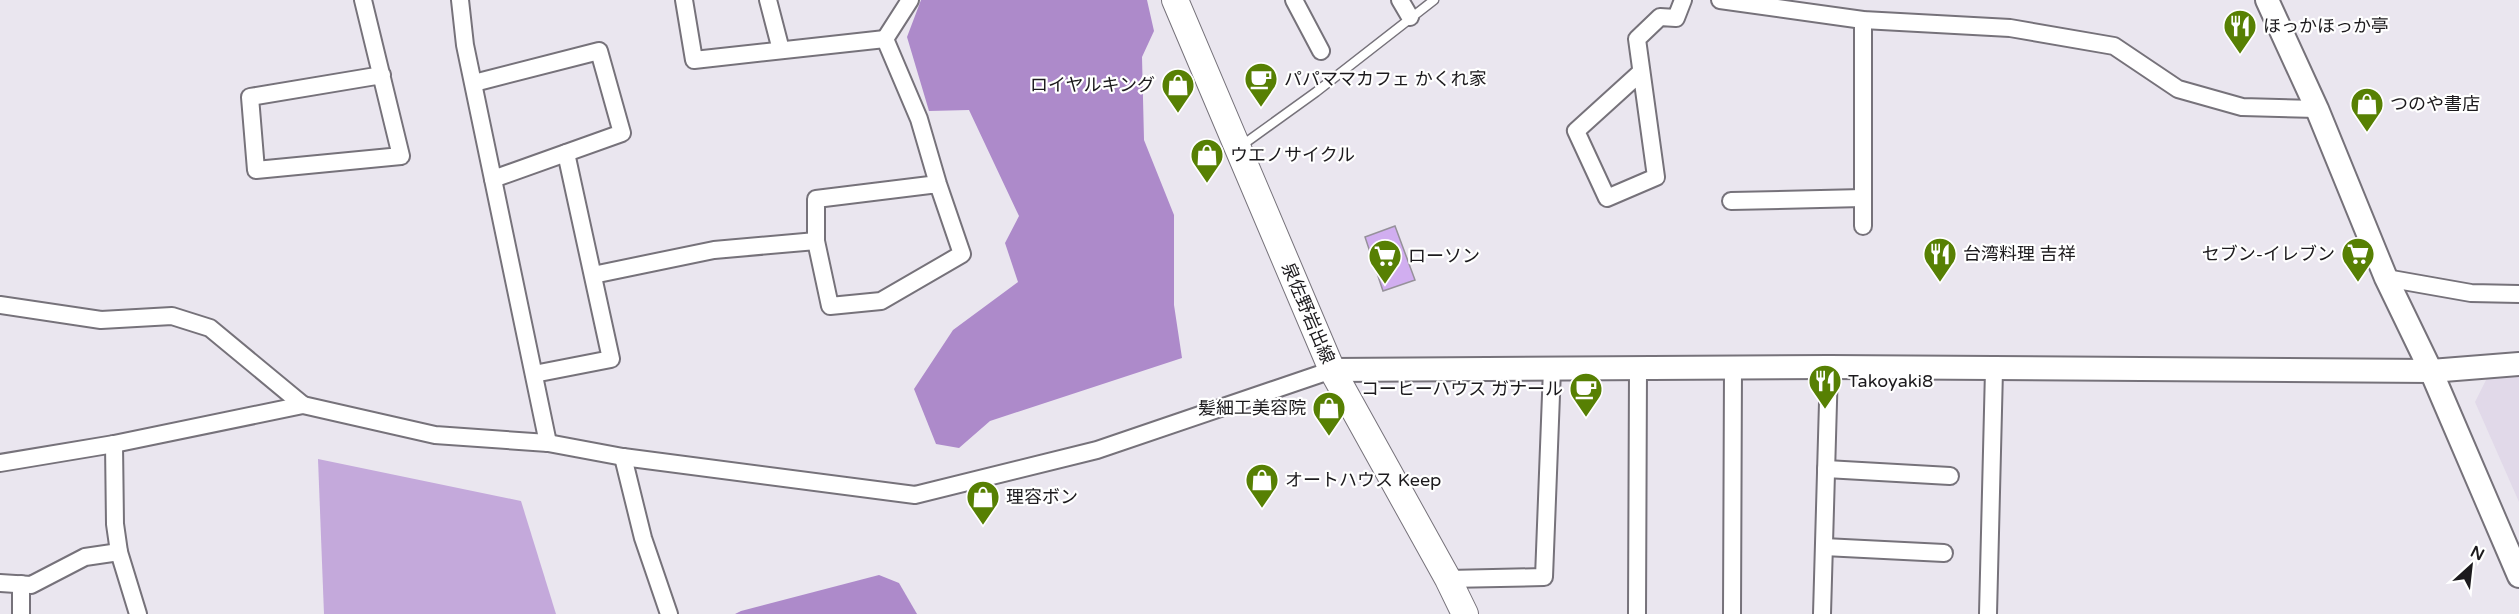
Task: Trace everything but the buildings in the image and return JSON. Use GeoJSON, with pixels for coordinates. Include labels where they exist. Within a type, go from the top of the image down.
{"type":"FeatureCollection","features":[{"type":"Feature","properties":{"kind":"main road","name":"泉佐野岩出線"},"geometry":{"type":"LineString","coordinates":[[1176,0],[1332,370],[1448,579],[1465,614]]}},
{"type":"Feature","properties":{"kind":"street"},"geometry":{"type":"LineString","coordinates":[[363,0],[382,75],[401,156],[256,170],[250,97],[382,75]]}},
{"type":"Feature","properties":{"kind":"street"},"geometry":{"type":"LineString","coordinates":[[460,0],[465,45],[548,443]]}},
{"type":"Feature","properties":{"kind":"street"},"geometry":{"type":"LineString","coordinates":[[684,0],[694,60],[885,39]]}},
{"type":"Feature","properties":{"kind":"street"},"geometry":{"type":"LineString","coordinates":[[768,0],[781,50]]}},
{"type":"Feature","properties":{"kind":"street"},"geometry":{"type":"LineString","coordinates":[[885,39],[910,0]]}},
{"type":"Feature","properties":{"kind":"street"},"geometry":{"type":"LineString","coordinates":[[1294,0],[1321,51]]}},
{"type":"Feature","properties":{"kind":"street"},"geometry":{"type":"LineString","coordinates":[[1400,0],[1410,17]]}},
{"type":"Feature","properties":{"kind":"street"},"geometry":{"type":"LineString","coordinates":[[1641,72],[1576,131],[1608,198],[1656,177],[1637,39],[1660,17],[1676,18],[1683,0]]}},
{"type":"Feature","properties":{"kind":"street"},"geometry":{"type":"LineString","coordinates":[[1720,0],[1863,20],[2010,28],[2114,46],[2178,89],[2242,107],[2317,109]]}},
{"type":"Feature","properties":{"kind":"street"},"geometry":{"type":"LineString","coordinates":[[2267,0],[2317,109],[2386,278],[2431,371],[2519,576]]}},
{"type":"Feature","properties":{"kind":"street"},"geometry":{"type":"LineString","coordinates":[[1863,20],[1863,226]]}},
{"type":"Feature","properties":{"kind":"street"},"geometry":{"type":"LineString","coordinates":[[885,39],[919,119],[962,254],[881,301],[830,306],[816,241],[816,199],[938,184]]}},
{"type":"Feature","properties":{"kind":"street"},"geometry":{"type":"LineString","coordinates":[[474,83],[598,51],[622,133],[493,179]]}},
{"type":"Feature","properties":{"kind":"street"},"geometry":{"type":"LineString","coordinates":[[534,374],[611,359],[566,153]]}},
{"type":"Feature","properties":{"kind":"street"},"geometry":{"type":"LineString","coordinates":[[1731,201],[1863,198]]}},
{"type":"Feature","properties":{"kind":"street"},"geometry":{"type":"LineString","coordinates":[[593,275],[714,250],[816,241]]}},
{"type":"Feature","properties":{"kind":"street"},"geometry":{"type":"LineString","coordinates":[[2386,278],[2472,293],[2519,294]]}},
{"type":"Feature","properties":{"kind":"street"},"geometry":{"type":"LineString","coordinates":[[0,305],[101,320],[172,316],[210,328],[303,405]]}},
{"type":"Feature","properties":{"kind":"street"},"geometry":{"type":"LineString","coordinates":[[0,463],[114,444],[303,405],[435,435],[548,443],[623,457],[915,495],[1097,450],[1332,370],[1829,367],[1994,370],[2431,371],[2519,364]]}},
{"type":"Feature","properties":{"kind":"street"},"geometry":{"type":"LineString","coordinates":[[1822,614],[1829,367]]}},
{"type":"Feature","properties":{"kind":"street"},"geometry":{"type":"LineString","coordinates":[[1732,614],[1733,368]]}},
{"type":"Feature","properties":{"kind":"street"},"geometry":{"type":"LineString","coordinates":[[1448,579],[1544,577],[1552,369]]}},
{"type":"Feature","properties":{"kind":"street"},"geometry":{"type":"LineString","coordinates":[[1637,614],[1638,369]]}},
{"type":"Feature","properties":{"kind":"street"},"geometry":{"type":"LineString","coordinates":[[1988,614],[1994,370]]}},
{"type":"Feature","properties":{"kind":"street"},"geometry":{"type":"LineString","coordinates":[[114,444],[115,524],[119,552],[138,614]]}},
{"type":"Feature","properties":{"kind":"street"},"geometry":{"type":"LineString","coordinates":[[623,457],[643,538],[669,614]]}},
{"type":"Feature","properties":{"kind":"street"},"geometry":{"type":"LineString","coordinates":[[1826,469],[1950,476]]}},
{"type":"Feature","properties":{"kind":"street"},"geometry":{"type":"LineString","coordinates":[[1824,547],[1944,553]]}},
{"type":"Feature","properties":{"kind":"street"},"geometry":{"type":"LineString","coordinates":[[0,583],[31,585],[85,557],[119,552]]}},
{"type":"Feature","properties":{"kind":"street"},"geometry":{"type":"LineString","coordinates":[[21,584],[21,614]]}},
{"type":"Feature","properties":{"kind":"lane"},"geometry":{"type":"LineString","coordinates":[[1238,148],[1316,92],[1434,0]]}},
{"type":"Feature","properties":{"kind":"shaded area"},"geometry":{"type":"Polygon","coordinates":[[[921,0],[1147,0],[1154,31],[1142,57],[1144,140],[1174,215],[1174,305],[1182,358],[990,421],[959,448],[936,444],[914,389],[953,330],[1018,282],[1005,243],[1019,216],[969,110],[929,111],[907,37],[921,0]]]}},
{"type":"Feature","properties":{"kind":"shaded area"},"geometry":{"type":"Polygon","coordinates":[[[2519,376],[2519,502],[2475,402],[2487,378],[2519,376]]]}},
{"type":"Feature","properties":{"kind":"shaded area"},"geometry":{"type":"Polygon","coordinates":[[[318,459],[521,501],[556,614],[324,614],[318,459]]]}},
{"type":"Feature","properties":{"kind":"shaded area"},"geometry":{"type":"Polygon","coordinates":[[[879,575],[899,583],[917,614],[735,614],[741,611],[879,575]]]}},
{"type":"Feature","properties":{"kind":"place","name":"ほっかほっか亭"},"geometry":{"type":"Point","coordinates":[2240,55]}},
{"type":"Feature","properties":{"kind":"place","name":"パパママカフェ かくれ家"},"geometry":{"type":"Point","coordinates":[1261,108]}},
{"type":"Feature","properties":{"kind":"place","name":"ロイヤルキング"},"geometry":{"type":"Point","coordinates":[1178,114]}},
{"type":"Feature","properties":{"kind":"place","name":"つのや書店"},"geometry":{"type":"Point","coordinates":[2367,133]}},
{"type":"Feature","properties":{"kind":"place","name":"ウエノサイクル"},"geometry":{"type":"Point","coordinates":[1207,184]}},
{"type":"Feature","properties":{"kind":"place","name":"台湾料理 吉祥"},"geometry":{"type":"Point","coordinates":[1940,283]}},
{"type":"Feature","properties":{"kind":"place","name":"セブン-イレブン"},"geometry":{"type":"Point","coordinates":[2358,283]}},
{"type":"Feature","properties":{"kind":"place","name":"ローソン"},"geometry":{"type":"Point","coordinates":[1385,285]}},
{"type":"Feature","properties":{"kind":"place","name":"Takoyaki8"},"geometry":{"type":"Point","coordinates":[1825,410]}},
{"type":"Feature","properties":{"kind":"place","name":"コーヒーハウス ガナール"},"geometry":{"type":"Point","coordinates":[1586,418]}},
{"type":"Feature","properties":{"kind":"place","name":"髪細工美容院"},"geometry":{"type":"Point","coordinates":[1329,437]}},
{"type":"Feature","properties":{"kind":"place","name":"オートハウス Keep"},"geometry":{"type":"Point","coordinates":[1262,509]}},
{"type":"Feature","properties":{"kind":"place","name":"理容ボン"},"geometry":{"type":"Point","coordinates":[983,526]}}]}
